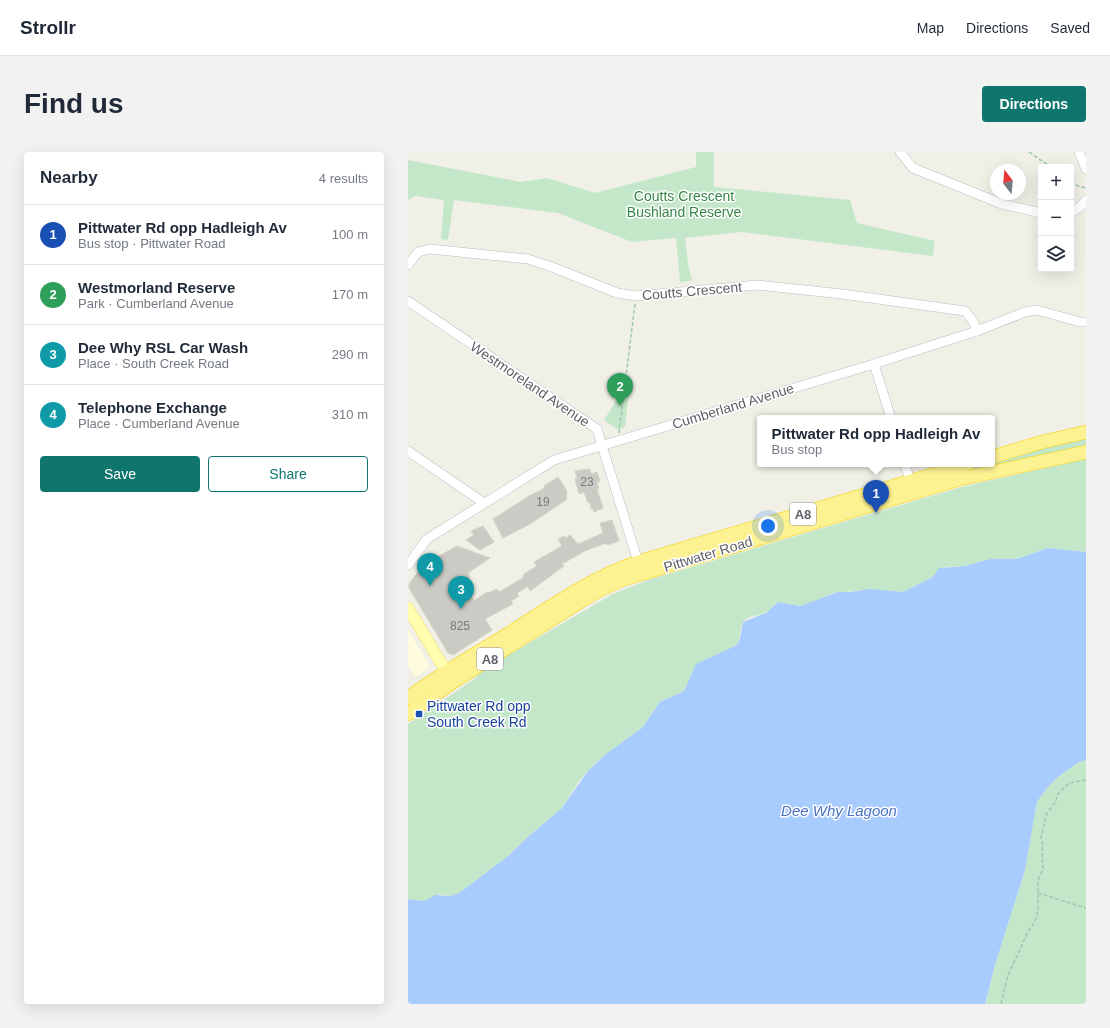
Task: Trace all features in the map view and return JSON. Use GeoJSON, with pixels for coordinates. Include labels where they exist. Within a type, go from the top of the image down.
{"type":"FeatureCollection","features":[{"type":"Feature","properties":{"kind":"highway"},"geometry":{"type":"LineString","coordinates":[[995,456],[1042,442],[1086,432]]}},
{"type":"Feature","properties":{"kind":"highway","name":"Pittwater Road"},"geometry":{"type":"LineString","coordinates":[[408,714],[450,677],[590,582],[604,575],[638,562],[912,487],[960,479],[1086,452]]}},
{"type":"Feature","properties":{"kind":"highway","name":"Pittwater Road"},"geometry":{"type":"LineString","coordinates":[[408,698],[450,677],[581,601],[624,579],[912,487],[961,467]]}},
{"type":"Feature","properties":{"kind":"main road"},"geometry":{"type":"LineString","coordinates":[[408,608],[450,677]]}},
{"type":"Feature","properties":{"kind":"street"},"geometry":{"type":"LineString","coordinates":[[900,152],[913,168],[1002,204],[1038,212]]}},
{"type":"Feature","properties":{"kind":"street"},"geometry":{"type":"LineString","coordinates":[[1079,152],[1086,169]]}},
{"type":"Feature","properties":{"kind":"street"},"geometry":{"type":"LineString","coordinates":[[1074,212],[1086,200]]}},
{"type":"Feature","properties":{"kind":"street","name":"Coutts Crescent"},"geometry":{"type":"LineString","coordinates":[[408,266],[418,252],[430,249],[528,259],[617,292],[636,296],[758,285],[826,292],[964,311],[973,321],[977,331]]}},
{"type":"Feature","properties":{"kind":"street","name":"Westmoreland Avenue"},"geometry":{"type":"LineString","coordinates":[[408,301],[597,429],[638,562]]}},
{"type":"Feature","properties":{"kind":"street","name":"Cumberland Avenue"},"geometry":{"type":"LineString","coordinates":[[408,565],[427,539],[554,460],[874,364],[977,331],[1025,312],[1036,310],[1086,322]]}},
{"type":"Feature","properties":{"kind":"street"},"geometry":{"type":"LineString","coordinates":[[874,364],[889,415]]}},
{"type":"Feature","properties":{"kind":"street"},"geometry":{"type":"LineString","coordinates":[[408,451],[484,503]]}},
{"type":"Feature","properties":{"kind":"street"},"geometry":{"type":"LineString","coordinates":[[906,467],[912,487]]}},
{"type":"Feature","properties":{"kind":"path"},"geometry":{"type":"LineString","coordinates":[[1029,152],[1046,164]]}},
{"type":"Feature","properties":{"kind":"path"},"geometry":{"type":"LineString","coordinates":[[1074,183],[1086,188]]}},
{"type":"Feature","properties":{"kind":"path"},"geometry":{"type":"LineString","coordinates":[[618,440],[636,296]]}},
{"type":"Feature","properties":{"kind":"path"},"geometry":{"type":"LineString","coordinates":[[1001,1004],[1008,975],[1027,934],[1035,921],[1038,910],[1040,875],[1043,870],[1043,846],[1040,837],[1047,813],[1055,803],[1058,794],[1069,783],[1086,780]]}},
{"type":"Feature","properties":{"kind":"path"},"geometry":{"type":"LineString","coordinates":[[1038,893],[1086,908]]}},
{"type":"Feature","properties":{"kind":"shaded area"},"geometry":{"type":"Polygon","coordinates":[[[408,630],[429,665],[428,669],[416,677],[408,667],[408,630]]]}},
{"type":"Feature","properties":{"kind":"green space","name":"Coutts Crescent Bushland Reserve"},"geometry":{"type":"Polygon","coordinates":[[[696,152],[714,152],[714,187],[850,200],[857,223],[935,241],[933,256],[742,232],[685,238],[692,281],[680,282],[676,238],[632,242],[558,213],[454,200],[448,240],[441,239],[444,200],[416,196],[408,200],[408,160],[521,182],[547,178],[595,193],[696,167],[696,152]]]}},
{"type":"Feature","properties":{"kind":"green space"},"geometry":{"type":"Polygon","coordinates":[[[623,383],[630,384],[625,427],[618,430],[604,420],[621,393],[623,383]]]}},
{"type":"Feature","properties":{"kind":"green space"},"geometry":{"type":"Polygon","coordinates":[[[1086,438],[1086,447],[995,466],[995,461],[1086,438]]]}},
{"type":"Feature","properties":{"kind":"green space"},"geometry":{"type":"Polygon","coordinates":[[[1086,459],[1086,552],[1048,548],[1017,559],[990,559],[965,566],[942,567],[933,577],[903,592],[863,590],[834,593],[803,606],[776,603],[767,612],[747,618],[742,623],[740,639],[737,645],[696,664],[684,691],[660,702],[642,728],[599,760],[579,781],[561,809],[508,856],[458,894],[450,896],[440,894],[424,901],[408,899],[408,724],[476,678],[481,671],[613,594],[648,580],[962,487],[1086,459]]]}},
{"type":"Feature","properties":{"kind":"green space"},"geometry":{"type":"Polygon","coordinates":[[[976,467],[990,467],[942,477],[976,467]]]}},
{"type":"Feature","properties":{"kind":"green space"},"geometry":{"type":"Polygon","coordinates":[[[1086,760],[1086,1004],[985,1004],[995,965],[1025,870],[1037,802],[1047,788],[1058,777],[1079,762],[1086,760]]]}},
{"type":"Feature","properties":{"kind":"water","name":"Dee Why Lagoon"},"geometry":{"type":"Polygon","coordinates":[[[1048,548],[1086,552],[1086,760],[1079,762],[1058,777],[1047,788],[1037,802],[1025,870],[995,965],[985,1004],[408,1004],[408,899],[424,901],[436,895],[450,896],[458,894],[508,856],[561,809],[588,771],[606,754],[642,728],[660,702],[684,691],[696,664],[737,645],[740,639],[743,622],[766,613],[778,602],[800,606],[838,592],[870,589],[903,592],[933,577],[939,568],[965,566],[990,559],[1017,559],[1048,548]]]}},
{"type":"Feature","properties":{"kind":"building"},"geometry":{"type":"Polygon","coordinates":[[[589,469],[592,474],[597,472],[600,481],[597,483],[599,488],[597,489],[603,508],[594,512],[593,509],[591,509],[590,502],[588,503],[584,492],[579,494],[575,479],[577,478],[575,471],[589,469]]]}},
{"type":"Feature","properties":{"kind":"building"},"geometry":{"type":"Polygon","coordinates":[[[558,477],[567,491],[566,500],[530,524],[503,538],[493,519],[529,496],[545,488],[544,486],[558,477]]]}},
{"type":"Feature","properties":{"kind":"building"},"geometry":{"type":"Polygon","coordinates":[[[612,520],[619,541],[607,545],[606,543],[585,551],[562,564],[564,566],[530,591],[528,586],[517,593],[519,596],[511,601],[513,604],[485,619],[492,630],[453,655],[448,653],[409,588],[409,584],[431,554],[434,559],[457,546],[490,558],[468,573],[470,577],[465,580],[461,575],[449,584],[456,596],[466,587],[474,601],[487,592],[488,593],[497,589],[499,592],[523,578],[524,574],[537,566],[534,562],[562,546],[558,539],[564,536],[566,538],[570,535],[578,544],[603,533],[600,523],[612,520]]]}},
{"type":"Feature","properties":{"kind":"building"},"geometry":{"type":"Polygon","coordinates":[[[483,526],[494,542],[480,550],[466,540],[474,535],[471,531],[483,526]]]}},
{"type":"Feature","properties":{"kind":"place","name":"Westmorland Reserve"},"geometry":{"type":"Point","coordinates":[620,406]}},
{"type":"Feature","properties":{"kind":"place","name":"Pittwater Rd opp Hadleigh Av"},"geometry":{"type":"Point","coordinates":[876,513]}},
{"type":"Feature","properties":{"kind":"place","name":"Telephone Exchange"},"geometry":{"type":"Point","coordinates":[430,586]}},
{"type":"Feature","properties":{"kind":"place","name":"Dee Why RSL Car Wash"},"geometry":{"type":"Point","coordinates":[461,609]}},
{"type":"Feature","properties":{"kind":"place","name":"Pittwater Rd opp South Creek Rd"},"geometry":{"type":"Point","coordinates":[419,714]}}]}
